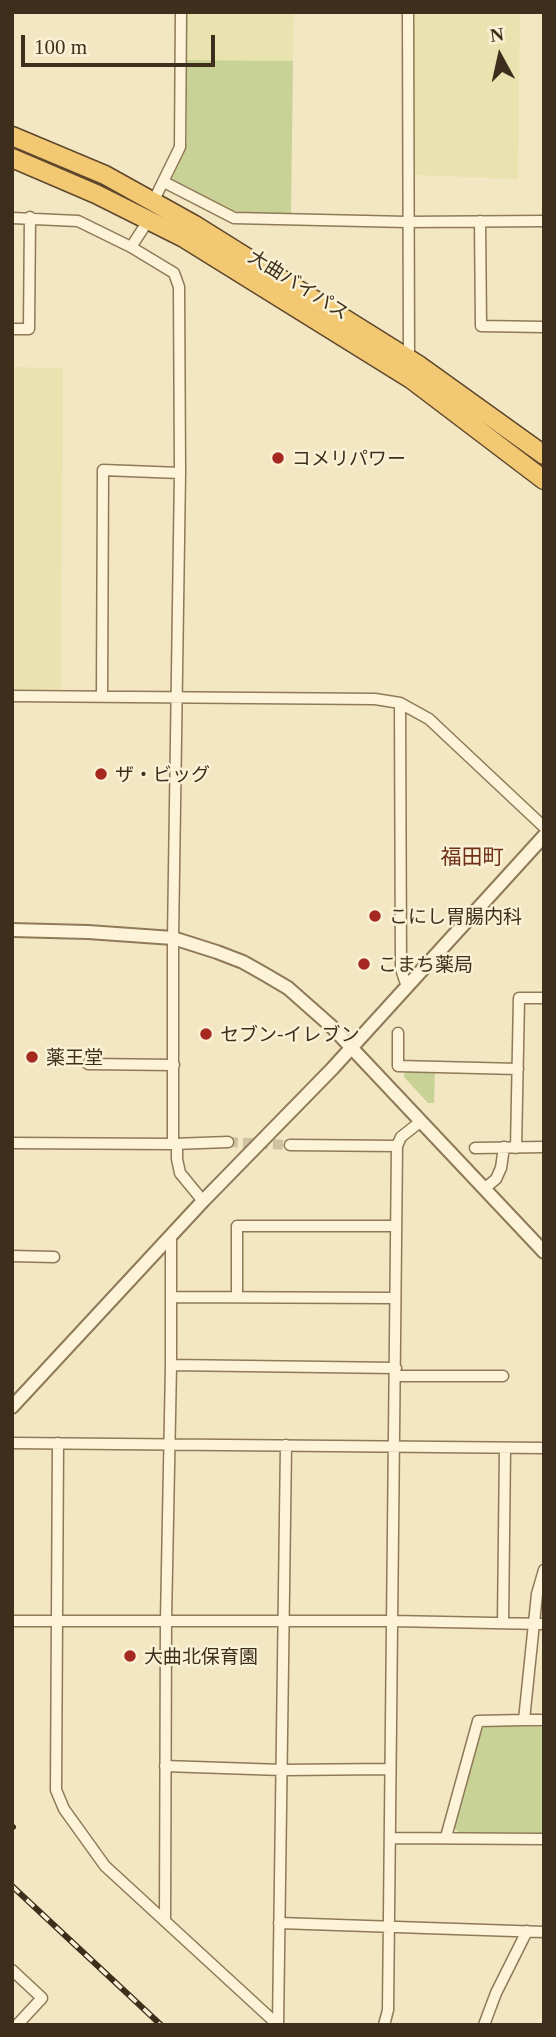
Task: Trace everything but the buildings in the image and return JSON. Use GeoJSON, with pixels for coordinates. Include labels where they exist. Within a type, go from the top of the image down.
{"type":"FeatureCollection","features":[{"type":"Feature","properties":{"kind":"highway","name":"大曲バイパス"},"geometry":{"type":"LineString","coordinates":[[12,136],[105,176],[204,231],[372,334],[544,455]]}},
{"type":"Feature","properties":{"kind":"highway","name":"大曲バイパス"},"geometry":{"type":"LineString","coordinates":[[12,158],[96,194],[184,238],[411,379],[544,480]]}},
{"type":"Feature","properties":{"kind":"street"},"geometry":{"type":"LineString","coordinates":[[153,202],[180,147],[181,12]]}},
{"type":"Feature","properties":{"kind":"street"},"geometry":{"type":"LineString","coordinates":[[408,12],[409,359]]}},
{"type":"Feature","properties":{"kind":"street"},"geometry":{"type":"LineString","coordinates":[[164,182],[234,218],[407,222],[544,221]]}},
{"type":"Feature","properties":{"kind":"street"},"geometry":{"type":"LineString","coordinates":[[12,329],[29,329],[30,217]]}},
{"type":"Feature","properties":{"kind":"street"},"geometry":{"type":"LineString","coordinates":[[12,218],[78,221],[131,247],[174,273],[178,287],[180,473],[173,938],[175,1144],[180,1173],[203,1201]]}},
{"type":"Feature","properties":{"kind":"street"},"geometry":{"type":"LineString","coordinates":[[131,247],[148,220]]}},
{"type":"Feature","properties":{"kind":"street"},"geometry":{"type":"LineString","coordinates":[[480,221],[481,326],[544,327]]}},
{"type":"Feature","properties":{"kind":"street"},"geometry":{"type":"LineString","coordinates":[[102,695],[103,470],[180,473]]}},
{"type":"Feature","properties":{"kind":"street"},"geometry":{"type":"LineString","coordinates":[[12,696],[375,699],[400,703],[429,719],[544,827]]}},
{"type":"Feature","properties":{"kind":"street"},"geometry":{"type":"LineString","coordinates":[[400,703],[401,969],[407,987]]}},
{"type":"Feature","properties":{"kind":"street"},"geometry":{"type":"LineString","coordinates":[[12,1407],[203,1201],[351,1048],[544,836]]}},
{"type":"Feature","properties":{"kind":"street"},"geometry":{"type":"LineString","coordinates":[[12,930],[173,938],[243,962],[288,988],[331,1026],[544,1252]]}},
{"type":"Feature","properties":{"kind":"street"},"geometry":{"type":"LineString","coordinates":[[516,1147],[519,998],[544,998]]}},
{"type":"Feature","properties":{"kind":"street"},"geometry":{"type":"LineString","coordinates":[[398,1033],[398,1066],[517,1069]]}},
{"type":"Feature","properties":{"kind":"street"},"geometry":{"type":"LineString","coordinates":[[88,1064],[174,1065]]}},
{"type":"Feature","properties":{"kind":"street"},"geometry":{"type":"LineString","coordinates":[[384,2025],[388,2010],[397,1146],[401,1137],[420,1122]]}},
{"type":"Feature","properties":{"kind":"street"},"geometry":{"type":"LineString","coordinates":[[12,1143],[228,1142]]}},
{"type":"Feature","properties":{"kind":"street"},"geometry":{"type":"LineString","coordinates":[[290,1145],[397,1146]]}},
{"type":"Feature","properties":{"kind":"street"},"geometry":{"type":"LineString","coordinates":[[484,1189],[496,1179],[501,1168],[504,1147]]}},
{"type":"Feature","properties":{"kind":"street"},"geometry":{"type":"LineString","coordinates":[[475,1148],[544,1147]]}},
{"type":"Feature","properties":{"kind":"street"},"geometry":{"type":"LineString","coordinates":[[237,1297],[237,1226],[396,1226]]}},
{"type":"Feature","properties":{"kind":"street"},"geometry":{"type":"LineString","coordinates":[[165,1921],[171,1236]]}},
{"type":"Feature","properties":{"kind":"street"},"geometry":{"type":"LineString","coordinates":[[12,1256],[54,1257]]}},
{"type":"Feature","properties":{"kind":"street"},"geometry":{"type":"LineString","coordinates":[[171,1297],[395,1297]]}},
{"type":"Feature","properties":{"kind":"street"},"geometry":{"type":"LineString","coordinates":[[171,1365],[503,1376]]}},
{"type":"Feature","properties":{"kind":"street"},"geometry":{"type":"LineString","coordinates":[[12,1443],[544,1448]]}},
{"type":"Feature","properties":{"kind":"street"},"geometry":{"type":"LineString","coordinates":[[58,1443],[56,1790],[64,1809],[105,1866],[278,2025],[286,1445]]}},
{"type":"Feature","properties":{"kind":"street"},"geometry":{"type":"LineString","coordinates":[[503,1623],[505,1448]]}},
{"type":"Feature","properties":{"kind":"street"},"geometry":{"type":"LineString","coordinates":[[524,1720],[539,1624],[537,1594],[544,1570]]}},
{"type":"Feature","properties":{"kind":"street"},"geometry":{"type":"LineString","coordinates":[[12,1620],[539,1624]]}},
{"type":"Feature","properties":{"kind":"street"},"geometry":{"type":"LineString","coordinates":[[446,1837],[478,1721],[544,1720]]}},
{"type":"Feature","properties":{"kind":"street"},"geometry":{"type":"LineString","coordinates":[[165,1766],[282,1770],[390,1769]]}},
{"type":"Feature","properties":{"kind":"street"},"geometry":{"type":"LineString","coordinates":[[390,1838],[544,1839]]}},
{"type":"Feature","properties":{"kind":"street"},"geometry":{"type":"LineString","coordinates":[[279,1923],[544,1932]]}},
{"type":"Feature","properties":{"kind":"street"},"geometry":{"type":"LineString","coordinates":[[484,2025],[496,1993],[527,1931]]}},
{"type":"Feature","properties":{"kind":"street"},"geometry":{"type":"LineString","coordinates":[[12,1970],[42,1998],[17,2025]]}},
{"type":"Feature","properties":{"kind":"shaded area"},"geometry":{"type":"Polygon","coordinates":[[[187,12],[294,12],[293,61],[187,60],[187,12]]]}},
{"type":"Feature","properties":{"kind":"shaded area"},"geometry":{"type":"Polygon","coordinates":[[[414,12],[520,12],[518,179],[413,175],[414,12]]]}},
{"type":"Feature","properties":{"kind":"shaded area"},"geometry":{"type":"Polygon","coordinates":[[[12,367],[63,368],[61,689],[12,689],[12,367]]]}},
{"type":"Feature","properties":{"kind":"green space"},"geometry":{"type":"Polygon","coordinates":[[[187,60],[293,61],[291,214],[235,215],[171,181],[187,141],[187,60]]]}},
{"type":"Feature","properties":{"kind":"green space"},"geometry":{"type":"Polygon","coordinates":[[[404,1071],[435,1072],[434,1103],[428,1103],[404,1077],[404,1071]]]}},
{"type":"Feature","properties":{"kind":"green space"},"geometry":{"type":"Polygon","coordinates":[[[486,1725],[544,1727],[544,1833],[459,1832],[454,1828],[480,1731],[486,1725]]]}},
{"type":"Feature","properties":{"kind":"tunnel"},"geometry":{"type":"LineString","coordinates":[[228,1142],[290,1145]]}},
{"type":"Feature","properties":{"kind":"railway"},"geometry":{"type":"LineString","coordinates":[[12,1886],[161,2025]]}},
{"type":"Feature","properties":{"kind":"place","name":"コメリパワー"},"geometry":{"type":"Point","coordinates":[278,458]}},
{"type":"Feature","properties":{"kind":"place","name":"ザ・ビッグ"},"geometry":{"type":"Point","coordinates":[101,774]}},
{"type":"Feature","properties":{"kind":"place","name":"こにし胃腸内科"},"geometry":{"type":"Point","coordinates":[375,916]}},
{"type":"Feature","properties":{"kind":"place","name":"こまち薬局"},"geometry":{"type":"Point","coordinates":[364,964]}},
{"type":"Feature","properties":{"kind":"place","name":"セブン-イレブン"},"geometry":{"type":"Point","coordinates":[206,1034]}},
{"type":"Feature","properties":{"kind":"place","name":"薬王堂"},"geometry":{"type":"Point","coordinates":[32,1057]}},
{"type":"Feature","properties":{"kind":"place","name":"大曲北保育園"},"geometry":{"type":"Point","coordinates":[130,1656]}},
{"type":"Feature","properties":{"kind":"district","name":"福田町"},"geometry":{"type":"Point","coordinates":[472,856]}}]}
